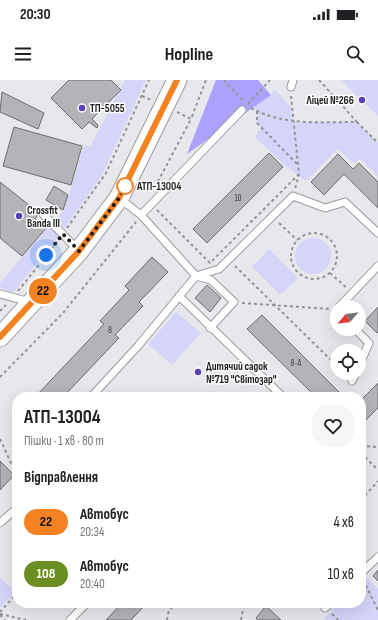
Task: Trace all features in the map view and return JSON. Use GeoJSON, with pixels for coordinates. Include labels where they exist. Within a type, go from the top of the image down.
{"type":"FeatureCollection","features":[{"type":"Feature","properties":{"kind":"street"},"geometry":{"type":"LineString","coordinates":[[0,337],[79,251],[119,198],[177,80]]}},
{"type":"Feature","properties":{"kind":"lane"},"geometry":{"type":"LineString","coordinates":[[141,215],[244,108]]}},
{"type":"Feature","properties":{"kind":"lane"},"geometry":{"type":"LineString","coordinates":[[96,392],[138,346],[196,276],[219,269],[293,196],[324,208],[345,202],[378,233]]}},
{"type":"Feature","properties":{"kind":"lane"},"geometry":{"type":"LineString","coordinates":[[119,198],[141,215],[196,276],[211,280],[234,302],[210,328]]}},
{"type":"Feature","properties":{"kind":"lane"},"geometry":{"type":"LineString","coordinates":[[43,214],[79,251]]}},
{"type":"Feature","properties":{"kind":"lane"},"geometry":{"type":"LineString","coordinates":[[345,300],[378,266]]}},
{"type":"Feature","properties":{"kind":"lane"},"geometry":{"type":"LineString","coordinates":[[0,294],[32,303]]}},
{"type":"Feature","properties":{"kind":"lane"},"geometry":{"type":"LineString","coordinates":[[179,296],[210,328],[278,392]]}},
{"type":"Feature","properties":{"kind":"lane"},"geometry":{"type":"LineString","coordinates":[[362,336],[369,343],[366,350]]}},
{"type":"Feature","properties":{"kind":"lane"},"geometry":{"type":"LineString","coordinates":[[0,523],[12,512]]}},
{"type":"Feature","properties":{"kind":"lane"},"geometry":{"type":"LineString","coordinates":[[366,569],[378,557]]}},
{"type":"Feature","properties":{"kind":"lane"},"geometry":{"type":"LineString","coordinates":[[70,620],[82,608]]}},
{"type":"Feature","properties":{"kind":"path"},"geometry":{"type":"LineString","coordinates":[[0,311],[14,297],[63,234],[106,174],[149,80]]}},
{"type":"Feature","properties":{"kind":"path"},"geometry":{"type":"LineString","coordinates":[[224,80],[244,108],[257,111],[264,115],[292,122],[357,122]]}},
{"type":"Feature","properties":{"kind":"path"},"geometry":{"type":"LineString","coordinates":[[244,108],[270,80]]}},
{"type":"Feature","properties":{"kind":"path"},"geometry":{"type":"LineString","coordinates":[[319,80],[378,143]]}},
{"type":"Feature","properties":{"kind":"path"},"geometry":{"type":"LineString","coordinates":[[292,84],[292,122],[299,174],[293,196]]}},
{"type":"Feature","properties":{"kind":"path"},"geometry":{"type":"LineString","coordinates":[[257,111],[257,123],[297,165]]}},
{"type":"Feature","properties":{"kind":"path"},"geometry":{"type":"LineString","coordinates":[[191,119],[147,201],[210,263],[299,174]]}},
{"type":"Feature","properties":{"kind":"path"},"geometry":{"type":"LineString","coordinates":[[0,377],[63,313],[141,215]]}},
{"type":"Feature","properties":{"kind":"path"},"geometry":{"type":"LineString","coordinates":[[272,216],[297,240]]}},
{"type":"Feature","properties":{"kind":"path"},"geometry":{"type":"LineString","coordinates":[[310,233],[317,233],[330,240],[337,252],[337,260],[330,273],[315,279],[307,278],[297,272],[291,262],[290,254],[292,246],[297,240],[310,233]]}},
{"type":"Feature","properties":{"kind":"path"},"geometry":{"type":"LineString","coordinates":[[229,259],[330,359]]}},
{"type":"Feature","properties":{"kind":"path"},"geometry":{"type":"LineString","coordinates":[[330,273],[352,293]]}},
{"type":"Feature","properties":{"kind":"path"},"geometry":{"type":"LineString","coordinates":[[234,302],[330,309]]}},
{"type":"Feature","properties":{"kind":"path"},"geometry":{"type":"LineString","coordinates":[[0,439],[12,465]]}},
{"type":"Feature","properties":{"kind":"path"},"geometry":{"type":"LineString","coordinates":[[366,446],[378,447]]}},
{"type":"Feature","properties":{"kind":"path"},"geometry":{"type":"LineString","coordinates":[[366,458],[378,470]]}},
{"type":"Feature","properties":{"kind":"path"},"geometry":{"type":"LineString","coordinates":[[366,494],[378,481]]}},
{"type":"Feature","properties":{"kind":"path"},"geometry":{"type":"LineString","coordinates":[[366,585],[378,610]]}},
{"type":"Feature","properties":{"kind":"path"},"geometry":{"type":"LineString","coordinates":[[0,613],[12,599]]}},
{"type":"Feature","properties":{"kind":"path"},"geometry":{"type":"LineString","coordinates":[[167,620],[169,610],[172,608]]}},
{"type":"Feature","properties":{"kind":"path"},"geometry":{"type":"LineString","coordinates":[[241,620],[243,608]]}},
{"type":"Feature","properties":{"kind":"path"},"geometry":{"type":"LineString","coordinates":[[0,613],[5,620]]}},
{"type":"Feature","properties":{"kind":"path"},"geometry":{"type":"LineString","coordinates":[[0,613],[26,620]]}},
{"type":"Feature","properties":{"kind":"shaded area"},"geometry":{"type":"Polygon","coordinates":[[[125,80],[146,80],[102,175],[65,228],[55,220],[64,211],[83,147],[86,145],[90,147],[125,80]]]}},
{"type":"Feature","properties":{"kind":"shaded area"},"geometry":{"type":"Polygon","coordinates":[[[216,80],[258,80],[271,95],[187,154],[216,80]]]}},
{"type":"Feature","properties":{"kind":"shaded area"},"geometry":{"type":"Polygon","coordinates":[[[342,80],[378,80],[378,116],[344,83],[342,80]]]}},
{"type":"Feature","properties":{"kind":"shaded area"},"geometry":{"type":"Polygon","coordinates":[[[275,90],[292,108],[292,122],[357,122],[378,143],[378,177],[360,159],[354,164],[338,149],[306,181],[284,165],[255,137],[261,127],[257,123],[257,111],[252,108],[271,95],[275,90]]]}},
{"type":"Feature","properties":{"kind":"shaded area"},"geometry":{"type":"Polygon","coordinates":[[[49,225],[60,235],[13,293],[0,288],[0,283],[49,225]]]}},
{"type":"Feature","properties":{"kind":"shaded area"},"geometry":{"type":"Polygon","coordinates":[[[316,238],[326,243],[330,249],[330,263],[326,269],[320,273],[310,274],[300,269],[296,263],[295,253],[300,243],[306,239],[316,238]]]}},
{"type":"Feature","properties":{"kind":"shaded area"},"geometry":{"type":"Polygon","coordinates":[[[269,249],[298,278],[280,295],[252,267],[269,249]]]}},
{"type":"Feature","properties":{"kind":"shaded area"},"geometry":{"type":"Polygon","coordinates":[[[176,312],[201,333],[172,365],[148,344],[176,312]]]}},
{"type":"Feature","properties":{"kind":"shaded area"},"geometry":{"type":"Polygon","coordinates":[[[0,577],[12,588],[12,596],[0,608],[0,577]]]}},
{"type":"Feature","properties":{"kind":"shaded area"},"geometry":{"type":"Polygon","coordinates":[[[366,577],[378,589],[378,620],[323,620],[334,608],[366,608],[366,577]]]}},
{"type":"Feature","properties":{"kind":"building","name":"ТП-5055"},"geometry":{"type":"Polygon","coordinates":[[[69,80],[111,80],[121,90],[92,119],[98,125],[97,128],[89,122],[82,129],[51,98],[69,80]]]}},
{"type":"Feature","properties":{"kind":"building"},"geometry":{"type":"Polygon","coordinates":[[[2,92],[44,113],[38,129],[0,112],[2,92]]]}},
{"type":"Feature","properties":{"kind":"building"},"geometry":{"type":"Polygon","coordinates":[[[14,127],[82,146],[71,185],[3,166],[14,127]]]}},
{"type":"Feature","properties":{"kind":"building"},"geometry":{"type":"Polygon","coordinates":[[[269,153],[283,167],[207,243],[193,229],[269,153]]]}},
{"type":"Feature","properties":{"kind":"building"},"geometry":{"type":"Polygon","coordinates":[[[338,154],[353,169],[359,163],[378,182],[378,208],[344,174],[324,195],[311,182],[338,154]]]}},
{"type":"Feature","properties":{"kind":"building","name":"Crossfit Banda III"},"geometry":{"type":"Polygon","coordinates":[[[0,182],[39,213],[35,219],[47,227],[22,256],[0,238],[0,182]]]}},
{"type":"Feature","properties":{"kind":"building"},"geometry":{"type":"Polygon","coordinates":[[[54,186],[68,195],[63,210],[46,200],[54,186]]]}},
{"type":"Feature","properties":{"kind":"building"},"geometry":{"type":"Polygon","coordinates":[[[152,257],[168,272],[139,302],[143,306],[115,335],[119,338],[68,392],[40,392],[104,324],[100,321],[129,290],[125,286],[152,257]]]}},
{"type":"Feature","properties":{"kind":"building"},"geometry":{"type":"Polygon","coordinates":[[[207,285],[221,298],[210,312],[195,298],[207,285]]]}},
{"type":"Feature","properties":{"kind":"building"},"geometry":{"type":"Polygon","coordinates":[[[378,307],[377,333],[366,322],[366,320],[378,307]]]}},
{"type":"Feature","properties":{"kind":"building"},"geometry":{"type":"Polygon","coordinates":[[[262,315],[339,392],[311,392],[247,329],[262,315]]]}},
{"type":"Feature","properties":{"kind":"building"},"geometry":{"type":"Polygon","coordinates":[[[378,383],[378,408],[366,420],[366,395],[378,383]]]}},
{"type":"Feature","properties":{"kind":"building"},"geometry":{"type":"Polygon","coordinates":[[[0,461],[12,473],[12,477],[0,490],[0,461]]]}},
{"type":"Feature","properties":{"kind":"building"},"geometry":{"type":"Polygon","coordinates":[[[378,570],[378,581],[373,576],[378,570]]]}},
{"type":"Feature","properties":{"kind":"building"},"geometry":{"type":"Polygon","coordinates":[[[117,608],[142,608],[131,620],[106,620],[117,608]]]}},
{"type":"Feature","properties":{"kind":"building"},"geometry":{"type":"Polygon","coordinates":[[[264,608],[268,608],[281,620],[258,620],[256,618],[264,608]]]}},
{"type":"Feature","properties":{"kind":"bus line","name":"22"},"geometry":{"type":"LineString","coordinates":[[0,337],[79,251],[119,198],[177,80]]}},
{"type":"Feature","properties":{"kind":"place","name":"Ліцей №266"},"geometry":{"type":"Point","coordinates":[362,100]}},
{"type":"Feature","properties":{"kind":"place","name":"ТП-5055"},"geometry":{"type":"Point","coordinates":[82,108]}},
{"type":"Feature","properties":{"kind":"place","name":"АТП-13004"},"geometry":{"type":"Point","coordinates":[125,186]}},
{"type":"Feature","properties":{"kind":"place","name":"Crossfit Banda III"},"geometry":{"type":"Point","coordinates":[19,216]}},
{"type":"Feature","properties":{"kind":"place","name":"Дитячий садок №719 \"Світозар\""},"geometry":{"type":"Point","coordinates":[198,372]}},
{"type":"Feature","properties":{"kind":"route"},"geometry":{"type":"LineString","coordinates":[[46,255],[63,234],[79,251],[119,198],[125,186]]}}]}
